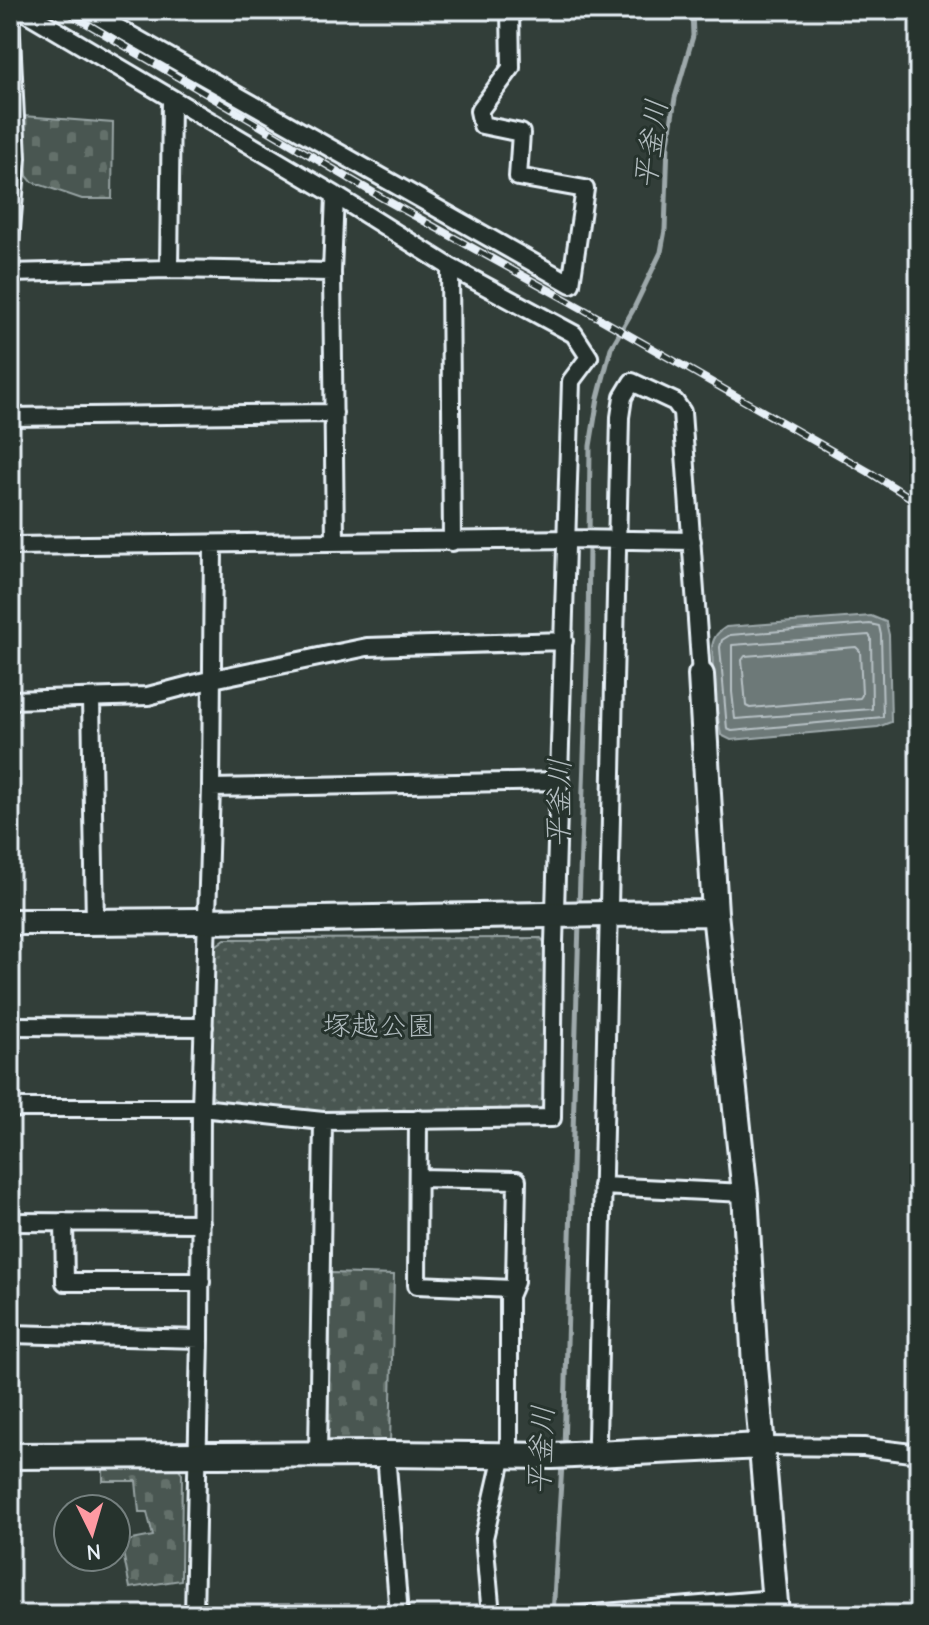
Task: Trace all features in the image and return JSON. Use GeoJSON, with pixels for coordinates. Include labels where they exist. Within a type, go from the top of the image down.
{"type":"FeatureCollection","features":[{"type":"Feature","properties":{"kind":"street"},"geometry":{"type":"LineString","coordinates":[[10,1108],[201,1108],[323,1121],[552,1118],[560,914],[560,781],[571,381],[589,357],[574,334],[450,267],[335,195],[22,10]]}},
{"type":"Feature","properties":{"kind":"street"},"geometry":{"type":"LineString","coordinates":[[86,10],[571,284],[585,189],[518,177],[521,133],[482,125],[479,111],[511,68],[510,10]]}},
{"type":"Feature","properties":{"kind":"street"},"geometry":{"type":"LineString","coordinates":[[10,16],[17,158],[10,241]]}},
{"type":"Feature","properties":{"kind":"street"},"geometry":{"type":"LineString","coordinates":[[169,269],[171,100]]}},
{"type":"Feature","properties":{"kind":"street"},"geometry":{"type":"LineString","coordinates":[[335,195],[332,272],[335,542]]}},
{"type":"Feature","properties":{"kind":"street"},"geometry":{"type":"LineString","coordinates":[[450,267],[452,542]]}},
{"type":"Feature","properties":{"kind":"street"},"geometry":{"type":"LineString","coordinates":[[10,273],[169,269],[332,272]]}},
{"type":"Feature","properties":{"kind":"street"},"geometry":{"type":"LineString","coordinates":[[580,1615],[775,1607],[745,1193],[715,913],[682,412],[675,402],[632,382],[620,407],[603,914],[597,1440],[591,1455]]}},
{"type":"Feature","properties":{"kind":"street"},"geometry":{"type":"LineString","coordinates":[[10,417],[334,413]]}},
{"type":"Feature","properties":{"kind":"street"},"geometry":{"type":"LineString","coordinates":[[10,546],[569,539],[692,541]]}},
{"type":"Feature","properties":{"kind":"street"},"geometry":{"type":"LineString","coordinates":[[194,1615],[213,545]]}},
{"type":"Feature","properties":{"kind":"street"},"geometry":{"type":"LineString","coordinates":[[10,700],[148,696],[367,647],[564,641]]}},
{"type":"Feature","properties":{"kind":"street"},"geometry":{"type":"LineString","coordinates":[[91,699],[95,922]]}},
{"type":"Feature","properties":{"kind":"street"},"geometry":{"type":"LineString","coordinates":[[211,788],[560,781]]}},
{"type":"Feature","properties":{"kind":"street"},"geometry":{"type":"LineString","coordinates":[[10,922],[207,922],[715,913]]}},
{"type":"Feature","properties":{"kind":"street"},"geometry":{"type":"LineString","coordinates":[[10,1026],[204,1027]]}},
{"type":"Feature","properties":{"kind":"street"},"geometry":{"type":"LineString","coordinates":[[418,1119],[417,1285],[512,1289]]}},
{"type":"Feature","properties":{"kind":"street"},"geometry":{"type":"LineString","coordinates":[[318,1454],[323,1121]]}},
{"type":"Feature","properties":{"kind":"street"},"geometry":{"type":"LineString","coordinates":[[418,1178],[517,1180],[515,1282],[509,1296],[506,1455],[484,1538],[491,1615]]}},
{"type":"Feature","properties":{"kind":"street"},"geometry":{"type":"LineString","coordinates":[[602,1186],[745,1193]]}},
{"type":"Feature","properties":{"kind":"street"},"geometry":{"type":"LineString","coordinates":[[10,1222],[201,1223]]}},
{"type":"Feature","properties":{"kind":"street"},"geometry":{"type":"LineString","coordinates":[[64,1222],[65,1282],[201,1282]]}},
{"type":"Feature","properties":{"kind":"street"},"geometry":{"type":"LineString","coordinates":[[10,1334],[200,1339]]}},
{"type":"Feature","properties":{"kind":"street"},"geometry":{"type":"LineString","coordinates":[[10,1456],[552,1456],[762,1446],[864,1447],[919,1454]]}},
{"type":"Feature","properties":{"kind":"street"},"geometry":{"type":"LineString","coordinates":[[386,1454],[399,1615]]}},
{"type":"Feature","properties":{"kind":"green space"},"geometry":{"type":"Polygon","coordinates":[[[23,116],[113,123],[112,199],[82,199],[32,182],[27,176],[23,116]]]}},
{"type":"Feature","properties":{"kind":"green space","name":"塚越公園"},"geometry":{"type":"Polygon","coordinates":[[[541,938],[546,945],[543,1105],[539,1111],[326,1112],[219,1103],[212,1096],[213,948],[225,939],[541,938]]]}},
{"type":"Feature","properties":{"kind":"green space"},"geometry":{"type":"Polygon","coordinates":[[[331,1273],[394,1275],[390,1445],[331,1444],[328,1441],[331,1273]]]}},
{"type":"Feature","properties":{"kind":"green space"},"geometry":{"type":"Polygon","coordinates":[[[103,1467],[178,1468],[182,1473],[181,1580],[130,1588],[127,1573],[132,1573],[132,1540],[153,1536],[147,1512],[139,1512],[136,1481],[103,1481],[103,1467]]]}},
{"type":"Feature","properties":{"kind":"water"},"geometry":{"type":"Polygon","coordinates":[[[871,616],[886,622],[889,635],[891,722],[878,727],[731,740],[721,735],[714,694],[712,646],[715,637],[726,627],[871,616]]]}},
{"type":"Feature","properties":{"kind":"waterway","name":"平釜川"},"geometry":{"type":"LineString","coordinates":[[579,907],[588,639],[590,446],[611,348],[661,252],[665,230],[668,143],[675,98],[693,36],[692,10]]}},
{"type":"Feature","properties":{"kind":"waterway","name":"平釜川"},"geometry":{"type":"LineString","coordinates":[[564,1450],[579,921]]}},
{"type":"Feature","properties":{"kind":"waterway","name":"平釜川"},"geometry":{"type":"LineString","coordinates":[[553,1615],[562,1464]]}},
{"type":"Feature","properties":{"kind":"railway"},"geometry":{"type":"LineString","coordinates":[[64,10],[384,199],[585,310],[919,503]]}}]}
